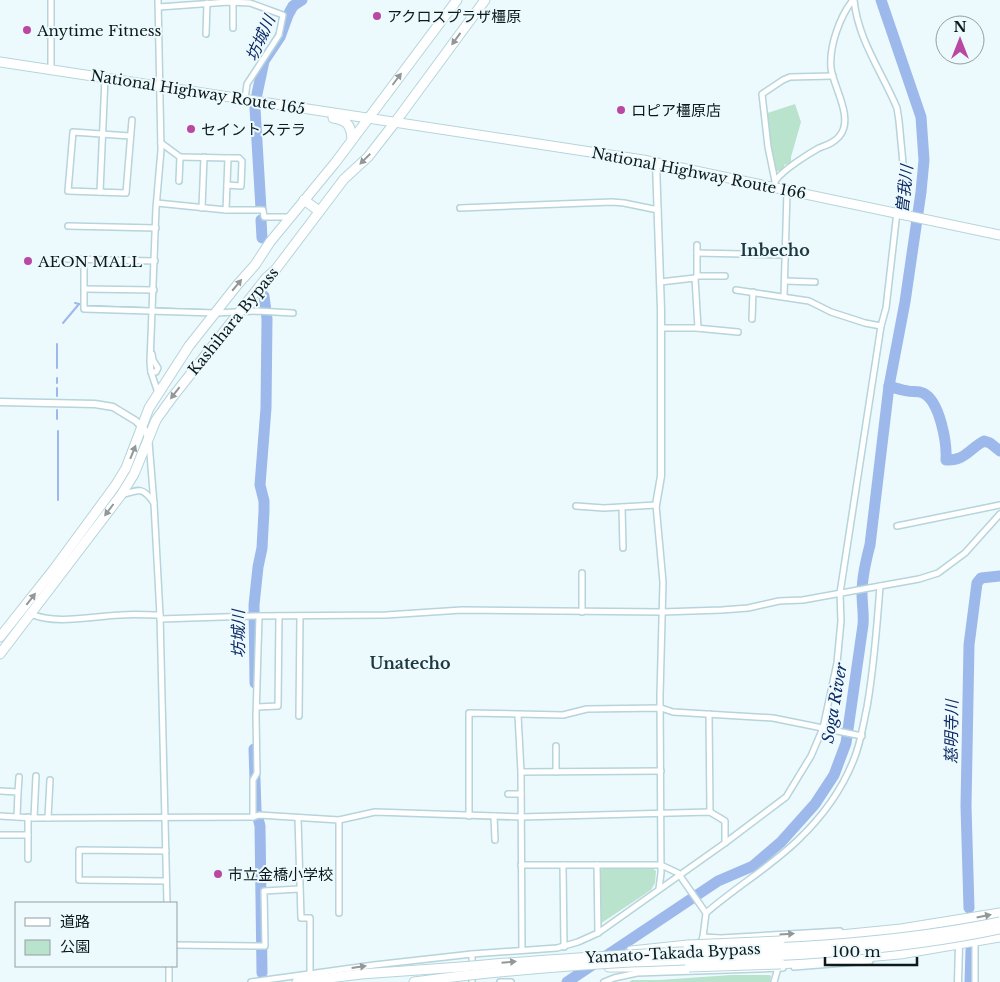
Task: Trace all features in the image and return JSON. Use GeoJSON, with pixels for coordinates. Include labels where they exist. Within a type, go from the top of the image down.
{"type":"FeatureCollection","features":[{"type":"Feature","properties":{"kind":"highway","name":"Kashihara Bypass"},"geometry":{"type":"LineString","coordinates":[[0,637],[54,569],[115,486],[126,468],[149,408],[189,346],[256,265],[270,242],[335,163],[457,0]]}},
{"type":"Feature","properties":{"kind":"highway","name":"Kashihara Bypass"},"geometry":{"type":"LineString","coordinates":[[0,654],[121,495],[134,474],[156,420],[171,399],[266,278],[276,269],[344,179],[368,157],[485,0]]}},
{"type":"Feature","properties":{"kind":"highway","name":"National Highway Route 165"},"geometry":{"type":"LineString","coordinates":[[0,62],[317,111],[396,121]]}},
{"type":"Feature","properties":{"kind":"highway"},"geometry":{"type":"LineString","coordinates":[[317,111],[328,117],[348,123],[351,128],[352,138]]}},
{"type":"Feature","properties":{"kind":"highway","name":"National Highway Route 166"},"geometry":{"type":"LineString","coordinates":[[396,121],[774,184],[787,191],[897,212],[1000,235]]}},
{"type":"Feature","properties":{"kind":"highway"},"geometry":{"type":"LineString","coordinates":[[304,200],[319,211]]}},
{"type":"Feature","properties":{"kind":"highway"},"geometry":{"type":"LineString","coordinates":[[578,957],[688,945],[780,941],[901,930],[1000,913]]}},
{"type":"Feature","properties":{"kind":"highway","name":"Yamato-Takada Bypass"},"geometry":{"type":"LineString","coordinates":[[414,982],[461,972],[578,957],[840,944],[890,939],[1000,922]]}},
{"type":"Feature","properties":{"kind":"highway","name":"Yamato-Takada Bypass"},"geometry":{"type":"LineString","coordinates":[[345,982],[461,972],[840,952],[890,947],[1000,929]]}},
{"type":"Feature","properties":{"kind":"highway"},"geometry":{"type":"LineString","coordinates":[[564,967],[780,966],[900,954],[1000,937]]}},
{"type":"Feature","properties":{"kind":"highway"},"geometry":{"type":"LineString","coordinates":[[297,982],[332,977],[461,972]]}},
{"type":"Feature","properties":{"kind":"highway"},"geometry":{"type":"LineString","coordinates":[[430,982],[461,972]]}},
{"type":"Feature","properties":{"kind":"street"},"geometry":{"type":"LineString","coordinates":[[51,0],[51,69]]}},
{"type":"Feature","properties":{"kind":"street"},"geometry":{"type":"LineString","coordinates":[[158,0],[161,143],[151,372],[158,395]]}},
{"type":"Feature","properties":{"kind":"street"},"geometry":{"type":"LineString","coordinates":[[774,184],[812,152],[831,143],[841,135],[844,113],[833,76],[831,55],[842,16],[854,0]]}},
{"type":"Feature","properties":{"kind":"street"},"geometry":{"type":"LineString","coordinates":[[251,982],[374,965],[564,946],[578,942],[598,933],[659,890],[681,877],[786,797],[826,729],[837,663],[841,621],[840,593],[881,326],[886,308],[897,212],[904,174],[899,121],[893,100],[863,36],[854,0]]}},
{"type":"Feature","properties":{"kind":"street"},"geometry":{"type":"LineString","coordinates":[[158,7],[230,1],[250,3],[283,15],[279,35],[247,84],[245,99]]}},
{"type":"Feature","properties":{"kind":"street"},"geometry":{"type":"LineString","coordinates":[[230,1],[233,28]]}},
{"type":"Feature","properties":{"kind":"street"},"geometry":{"type":"LineString","coordinates":[[206,34],[207,3]]}},
{"type":"Feature","properties":{"kind":"street"},"geometry":{"type":"LineString","coordinates":[[774,184],[762,94],[790,77],[833,76]]}},
{"type":"Feature","properties":{"kind":"street"},"geometry":{"type":"LineString","coordinates":[[100,192],[105,77]]}},
{"type":"Feature","properties":{"kind":"street"},"geometry":{"type":"LineString","coordinates":[[130,136],[73,132],[68,191],[126,193],[132,120]]}},
{"type":"Feature","properties":{"kind":"street"},"geometry":{"type":"LineString","coordinates":[[161,143],[180,157],[239,158],[242,161],[241,186],[227,185]]}},
{"type":"Feature","properties":{"kind":"street"},"geometry":{"type":"LineString","coordinates":[[179,181],[180,157]]}},
{"type":"Feature","properties":{"kind":"street"},"geometry":{"type":"LineString","coordinates":[[202,208],[204,157]]}},
{"type":"Feature","properties":{"kind":"street"},"geometry":{"type":"LineString","coordinates":[[226,210],[228,158]]}},
{"type":"Feature","properties":{"kind":"street"},"geometry":{"type":"LineString","coordinates":[[656,163],[661,328],[661,476],[656,505],[662,582],[661,882],[659,890]]}},
{"type":"Feature","properties":{"kind":"street"},"geometry":{"type":"LineString","coordinates":[[784,296],[786,280],[784,255],[787,191]]}},
{"type":"Feature","properties":{"kind":"street"},"geometry":{"type":"LineString","coordinates":[[460,208],[612,202],[658,210]]}},
{"type":"Feature","properties":{"kind":"street"},"geometry":{"type":"LineString","coordinates":[[157,203],[226,210],[263,210],[264,217],[290,216]]}},
{"type":"Feature","properties":{"kind":"street"},"geometry":{"type":"LineString","coordinates":[[68,226],[156,228]]}},
{"type":"Feature","properties":{"kind":"street"},"geometry":{"type":"LineString","coordinates":[[697,245],[698,328]]}},
{"type":"Feature","properties":{"kind":"street"},"geometry":{"type":"LineString","coordinates":[[697,253],[784,255]]}},
{"type":"Feature","properties":{"kind":"street"},"geometry":{"type":"LineString","coordinates":[[67,259],[155,261]]}},
{"type":"Feature","properties":{"kind":"street"},"geometry":{"type":"LineString","coordinates":[[84,259],[84,306],[153,312],[215,313],[241,311],[293,313]]}},
{"type":"Feature","properties":{"kind":"street"},"geometry":{"type":"LineString","coordinates":[[660,282],[696,277],[725,276]]}},
{"type":"Feature","properties":{"kind":"street"},"geometry":{"type":"LineString","coordinates":[[786,280],[815,282]]}},
{"type":"Feature","properties":{"kind":"street"},"geometry":{"type":"LineString","coordinates":[[85,289],[154,290]]}},
{"type":"Feature","properties":{"kind":"street"},"geometry":{"type":"LineString","coordinates":[[736,290],[809,301],[831,312],[881,326]]}},
{"type":"Feature","properties":{"kind":"street"},"geometry":{"type":"LineString","coordinates":[[752,319],[753,292]]}},
{"type":"Feature","properties":{"kind":"street"},"geometry":{"type":"LineString","coordinates":[[661,328],[698,328],[738,332]]}},
{"type":"Feature","properties":{"kind":"street"},"geometry":{"type":"LineString","coordinates":[[0,402],[104,405],[122,411],[142,426],[148,437],[154,504],[160,617],[167,902]]}},
{"type":"Feature","properties":{"kind":"street"},"geometry":{"type":"LineString","coordinates":[[121,495],[136,490],[143,491],[154,504]]}},
{"type":"Feature","properties":{"kind":"street"},"geometry":{"type":"LineString","coordinates":[[576,506],[604,508],[656,505]]}},
{"type":"Feature","properties":{"kind":"street"},"geometry":{"type":"LineString","coordinates":[[897,526],[1000,505]]}},
{"type":"Feature","properties":{"kind":"street"},"geometry":{"type":"LineString","coordinates":[[622,507],[623,548]]}},
{"type":"Feature","properties":{"kind":"street"},"geometry":{"type":"LineString","coordinates":[[31,614],[41,618],[386,615],[462,610],[662,612],[739,609],[779,601],[803,600],[848,592],[919,579],[938,573],[965,553],[1000,514]]}},
{"type":"Feature","properties":{"kind":"street"},"geometry":{"type":"LineString","coordinates":[[582,573],[582,612]]}},
{"type":"Feature","properties":{"kind":"street"},"geometry":{"type":"LineString","coordinates":[[705,912],[778,858],[799,839],[821,815],[840,788],[854,759],[862,736],[875,653],[880,586]]}},
{"type":"Feature","properties":{"kind":"street"},"geometry":{"type":"LineString","coordinates":[[256,616],[256,816]]}},
{"type":"Feature","properties":{"kind":"street"},"geometry":{"type":"LineString","coordinates":[[257,707],[278,706],[279,616]]}},
{"type":"Feature","properties":{"kind":"street"},"geometry":{"type":"LineString","coordinates":[[299,716],[300,616]]}},
{"type":"Feature","properties":{"kind":"street"},"geometry":{"type":"LineString","coordinates":[[469,816],[469,713],[563,715],[587,709],[661,708],[673,712],[773,718],[862,736]]}},
{"type":"Feature","properties":{"kind":"street"},"geometry":{"type":"LineString","coordinates":[[709,714],[710,812]]}},
{"type":"Feature","properties":{"kind":"street"},"geometry":{"type":"LineString","coordinates":[[518,715],[522,772],[522,950]]}},
{"type":"Feature","properties":{"kind":"street"},"geometry":{"type":"LineString","coordinates":[[556,746],[556,772]]}},
{"type":"Feature","properties":{"kind":"street"},"geometry":{"type":"LineString","coordinates":[[522,772],[661,771]]}},
{"type":"Feature","properties":{"kind":"street"},"geometry":{"type":"LineString","coordinates":[[34,818],[36,776]]}},
{"type":"Feature","properties":{"kind":"street"},"geometry":{"type":"LineString","coordinates":[[17,817],[19,777]]}},
{"type":"Feature","properties":{"kind":"street"},"geometry":{"type":"LineString","coordinates":[[48,818],[50,780]]}},
{"type":"Feature","properties":{"kind":"street"},"geometry":{"type":"LineString","coordinates":[[0,791],[18,792]]}},
{"type":"Feature","properties":{"kind":"street"},"geometry":{"type":"LineString","coordinates":[[508,794],[521,794]]}},
{"type":"Feature","properties":{"kind":"street"},"geometry":{"type":"LineString","coordinates":[[0,816],[48,818],[256,816],[339,820],[375,812],[521,817],[710,812],[724,821],[725,843]]}},
{"type":"Feature","properties":{"kind":"street"},"geometry":{"type":"LineString","coordinates":[[494,816],[495,840]]}},
{"type":"Feature","properties":{"kind":"street"},"geometry":{"type":"LineString","coordinates":[[28,817],[28,860]]}},
{"type":"Feature","properties":{"kind":"street"},"geometry":{"type":"LineString","coordinates":[[298,818],[301,918],[310,918],[310,974]]}},
{"type":"Feature","properties":{"kind":"street"},"geometry":{"type":"LineString","coordinates":[[339,820],[339,913]]}},
{"type":"Feature","properties":{"kind":"street"},"geometry":{"type":"LineString","coordinates":[[0,835],[28,835]]}},
{"type":"Feature","properties":{"kind":"street"},"geometry":{"type":"LineString","coordinates":[[166,851],[79,850],[79,880],[166,881]]}},
{"type":"Feature","properties":{"kind":"street"},"geometry":{"type":"LineString","coordinates":[[522,865],[661,865],[681,877],[705,912],[703,937],[690,972]]}},
{"type":"Feature","properties":{"kind":"street"},"geometry":{"type":"LineString","coordinates":[[563,865],[564,946]]}},
{"type":"Feature","properties":{"kind":"street"},"geometry":{"type":"LineString","coordinates":[[597,865],[598,933]]}},
{"type":"Feature","properties":{"kind":"street"},"geometry":{"type":"LineString","coordinates":[[178,945],[265,946],[264,891],[299,889]]}},
{"type":"Feature","properties":{"kind":"street"},"geometry":{"type":"LineString","coordinates":[[703,937],[721,938],[847,930],[901,930]]}},
{"type":"Feature","properties":{"kind":"street"},"geometry":{"type":"LineString","coordinates":[[975,942],[975,982]]}},
{"type":"Feature","properties":{"kind":"street"},"geometry":{"type":"LineString","coordinates":[[958,982],[959,945]]}},
{"type":"Feature","properties":{"kind":"street"},"geometry":{"type":"LineString","coordinates":[[472,954],[472,982]]}},
{"type":"Feature","properties":{"kind":"street"},"geometry":{"type":"LineString","coordinates":[[604,982],[637,973],[690,972],[780,966],[774,982]]}},
{"type":"Feature","properties":{"kind":"street"},"geometry":{"type":"LineString","coordinates":[[169,967],[169,982]]}},
{"type":"Feature","properties":{"kind":"street"},"geometry":{"type":"LineString","coordinates":[[500,982],[511,982]]}},
{"type":"Feature","properties":{"kind":"green space"},"geometry":{"type":"Polygon","coordinates":[[[795,104],[801,122],[791,163],[784,165],[784,170],[771,172],[761,115],[795,104]]]}},
{"type":"Feature","properties":{"kind":"green space"},"geometry":{"type":"Polygon","coordinates":[[[603,868],[652,868],[656,871],[655,883],[651,890],[600,924],[599,872],[603,868]]]}},
{"type":"Feature","properties":{"kind":"green space"},"geometry":{"type":"Polygon","coordinates":[[[770,975],[771,977],[770,982],[629,982],[632,980],[770,975]]]}},
{"type":"Feature","properties":{"kind":"waterway","name":"坊城川"},"geometry":{"type":"LineString","coordinates":[[257,94],[264,61],[280,37],[293,6],[302,0]]}},
{"type":"Feature","properties":{"kind":"waterway","name":"Soga River"},"geometry":{"type":"LineString","coordinates":[[567,982],[718,881],[753,866],[781,842],[815,804],[834,775],[846,743],[863,625],[863,575],[870,545],[889,386],[905,302],[924,160],[921,117],[881,0]]}},
{"type":"Feature","properties":{"kind":"waterway","name":"坊城川"},"geometry":{"type":"LineString","coordinates":[[255,108],[261,209]]}},
{"type":"Feature","properties":{"kind":"waterway","name":"坊城川"},"geometry":{"type":"LineString","coordinates":[[261,220],[262,238]]}},
{"type":"Feature","properties":{"kind":"waterway","name":"坊城川"},"geometry":{"type":"LineString","coordinates":[[255,683],[254,605],[262,548],[264,511],[264,501],[260,485],[266,408],[267,319],[264,296]]}},
{"type":"Feature","properties":{"kind":"waterway"},"geometry":{"type":"LineString","coordinates":[[75,303],[88,306],[207,310]]}},
{"type":"Feature","properties":{"kind":"waterway"},"geometry":{"type":"LineString","coordinates":[[63,323],[79,304]]}},
{"type":"Feature","properties":{"kind":"waterway"},"geometry":{"type":"LineString","coordinates":[[57,344],[57,368]]}},
{"type":"Feature","properties":{"kind":"waterway"},"geometry":{"type":"LineString","coordinates":[[57,378],[57,383]]}},
{"type":"Feature","properties":{"kind":"waterway","name":"慈明寺川"},"geometry":{"type":"LineString","coordinates":[[889,386],[905,391],[921,392],[929,397],[938,413],[944,433],[946,460],[958,459],[984,441],[1000,451]]}},
{"type":"Feature","properties":{"kind":"waterway"},"geometry":{"type":"LineString","coordinates":[[57,388],[57,396]]}},
{"type":"Feature","properties":{"kind":"waterway"},"geometry":{"type":"LineString","coordinates":[[57,410],[57,419]]}},
{"type":"Feature","properties":{"kind":"waterway"},"geometry":{"type":"LineString","coordinates":[[58,431],[58,500]]}},
{"type":"Feature","properties":{"kind":"waterway","name":"慈明寺川"},"geometry":{"type":"LineString","coordinates":[[969,908],[966,806],[969,645],[977,583],[981,578],[1000,576]]}},
{"type":"Feature","properties":{"kind":"waterway","name":"坊城川"},"geometry":{"type":"LineString","coordinates":[[254,749],[256,810],[260,826],[262,973]]}},
{"type":"Feature","properties":{"kind":"waterway","name":"慈明寺川"},"geometry":{"type":"LineString","coordinates":[[970,982],[971,950]]}},
{"type":"Feature","properties":{"kind":"place","name":"アクロスプラザ橿原"},"geometry":{"type":"Point","coordinates":[377,16]}},
{"type":"Feature","properties":{"kind":"place","name":"Anytime Fitness"},"geometry":{"type":"Point","coordinates":[27,30]}},
{"type":"Feature","properties":{"kind":"place","name":"ロピア橿原店"},"geometry":{"type":"Point","coordinates":[621,110]}},
{"type":"Feature","properties":{"kind":"place","name":"セイントステラ"},"geometry":{"type":"Point","coordinates":[191,129]}},
{"type":"Feature","properties":{"kind":"place","name":"AEON MALL"},"geometry":{"type":"Point","coordinates":[28,261]}},
{"type":"Feature","properties":{"kind":"place","name":"市立金橋小学校"},"geometry":{"type":"Point","coordinates":[218,874]}},
{"type":"Feature","properties":{"kind":"district","name":"Inbecho"},"geometry":{"type":"Point","coordinates":[775,250]}},
{"type":"Feature","properties":{"kind":"district","name":"Unatecho"},"geometry":{"type":"Point","coordinates":[410,663]}},
{"type":"Feature","properties":{"kind":"water label","name":"曽我川"},"geometry":{"type":"Point","coordinates":[904,189]}}]}
